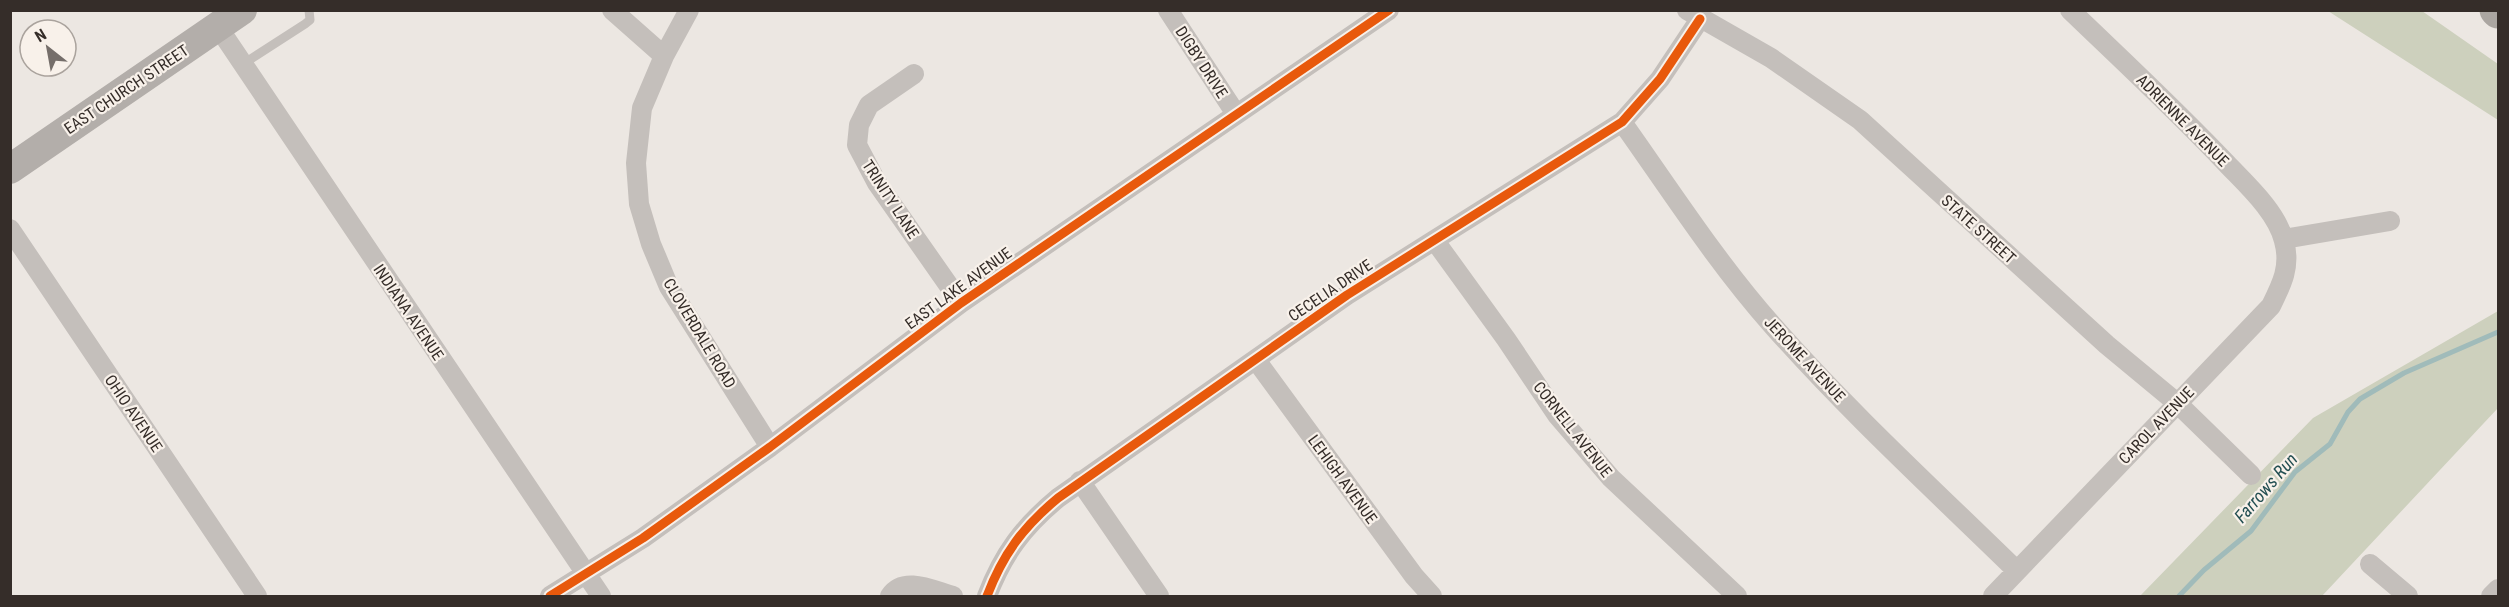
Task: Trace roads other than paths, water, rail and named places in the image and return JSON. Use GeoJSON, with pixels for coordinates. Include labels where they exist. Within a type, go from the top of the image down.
{"type":"FeatureCollection","features":[{"type":"Feature","properties":{"kind":"main road","name":"EAST CHURCH STREET"},"geometry":{"type":"LineString","coordinates":[[10,169],[230,19]]}},
{"type":"Feature","properties":{"kind":"street"},"geometry":{"type":"LineString","coordinates":[[612,10],[664,56]]}},
{"type":"Feature","properties":{"kind":"street","name":"CLOVERDALE ROAD"},"geometry":{"type":"LineString","coordinates":[[689,10],[664,56],[642,108],[636,163],[639,204],[651,244],[669,286],[770,447]]}},
{"type":"Feature","properties":{"kind":"street","name":"DIGBY DRIVE"},"geometry":{"type":"LineString","coordinates":[[1168,10],[1236,114]]}},
{"type":"Feature","properties":{"kind":"street","name":"EAST LAKE AVENUE"},"geometry":{"type":"LineString","coordinates":[[550,597],[643,538],[770,447],[961,303],[1389,10]]}},
{"type":"Feature","properties":{"kind":"street","name":"ADRIENNE AVENUE"},"geometry":{"type":"LineString","coordinates":[[2070,10],[2190,125],[2264,203],[2284,239]]}},
{"type":"Feature","properties":{"kind":"street","name":"CECELIA DRIVE"},"geometry":{"type":"LineString","coordinates":[[987,597],[998,568],[1016,539],[1038,515],[1080,481],[1347,295],[1622,122],[1660,79],[1694,15]]}},
{"type":"Feature","properties":{"kind":"street","name":"STATE STREET"},"geometry":{"type":"LineString","coordinates":[[1694,15],[1771,58],[1860,120],[2107,345],[2177,403],[2251,475]]}},
{"type":"Feature","properties":{"kind":"street","name":"INDIANA AVENUE"},"geometry":{"type":"LineString","coordinates":[[230,19],[243,64],[601,597]]}},
{"type":"Feature","properties":{"kind":"street","name":"TRINITY LANE"},"geometry":{"type":"LineString","coordinates":[[914,74],[869,105],[858,125],[857,145],[877,183],[961,303]]}},
{"type":"Feature","properties":{"kind":"street","name":"JEROME AVENUE"},"geometry":{"type":"LineString","coordinates":[[1622,122],[1730,275],[1773,327],[1851,409],[2016,570]]}},
{"type":"Feature","properties":{"kind":"street"},"geometry":{"type":"LineString","coordinates":[[2284,239],[2390,221]]}},
{"type":"Feature","properties":{"kind":"street","name":"OHIO AVENUE"},"geometry":{"type":"LineString","coordinates":[[10,229],[257,597]]}},
{"type":"Feature","properties":{"kind":"street","name":"CAROL AVENUE"},"geometry":{"type":"LineString","coordinates":[[1993,597],[2016,570],[2271,306],[2283,282],[2288,264],[2284,239]]}},
{"type":"Feature","properties":{"kind":"street","name":"CORNELL AVENUE"},"geometry":{"type":"LineString","coordinates":[[1434,241],[1506,339],[1557,415],[1611,478],[1737,597]]}},
{"type":"Feature","properties":{"kind":"street","name":"LEHIGH AVENUE"},"geometry":{"type":"LineString","coordinates":[[1256,360],[1414,576],[1432,597]]}},
{"type":"Feature","properties":{"kind":"street"},"geometry":{"type":"LineString","coordinates":[[1080,481],[1159,597]]}},
{"type":"Feature","properties":{"kind":"street"},"geometry":{"type":"LineString","coordinates":[[2370,564],[2408,597]]}},
{"type":"Feature","properties":{"kind":"street"},"geometry":{"type":"LineString","coordinates":[[890,597],[894,590],[903,586],[915,585],[953,597]]}},
{"type":"Feature","properties":{"kind":"street"},"geometry":{"type":"LineString","coordinates":[[2491,597],[2499,589]]}},
{"type":"Feature","properties":{"kind":"lane"},"geometry":{"type":"LineString","coordinates":[[243,64],[310,20],[309,10]]}},
{"type":"Feature","properties":{"kind":"waterway","name":"Farrows Run"},"geometry":{"type":"LineString","coordinates":[[2179,596],[2204,570],[2251,531],[2295,472],[2330,444],[2348,412],[2360,399],[2404,373],[2498,332]]}}]}
